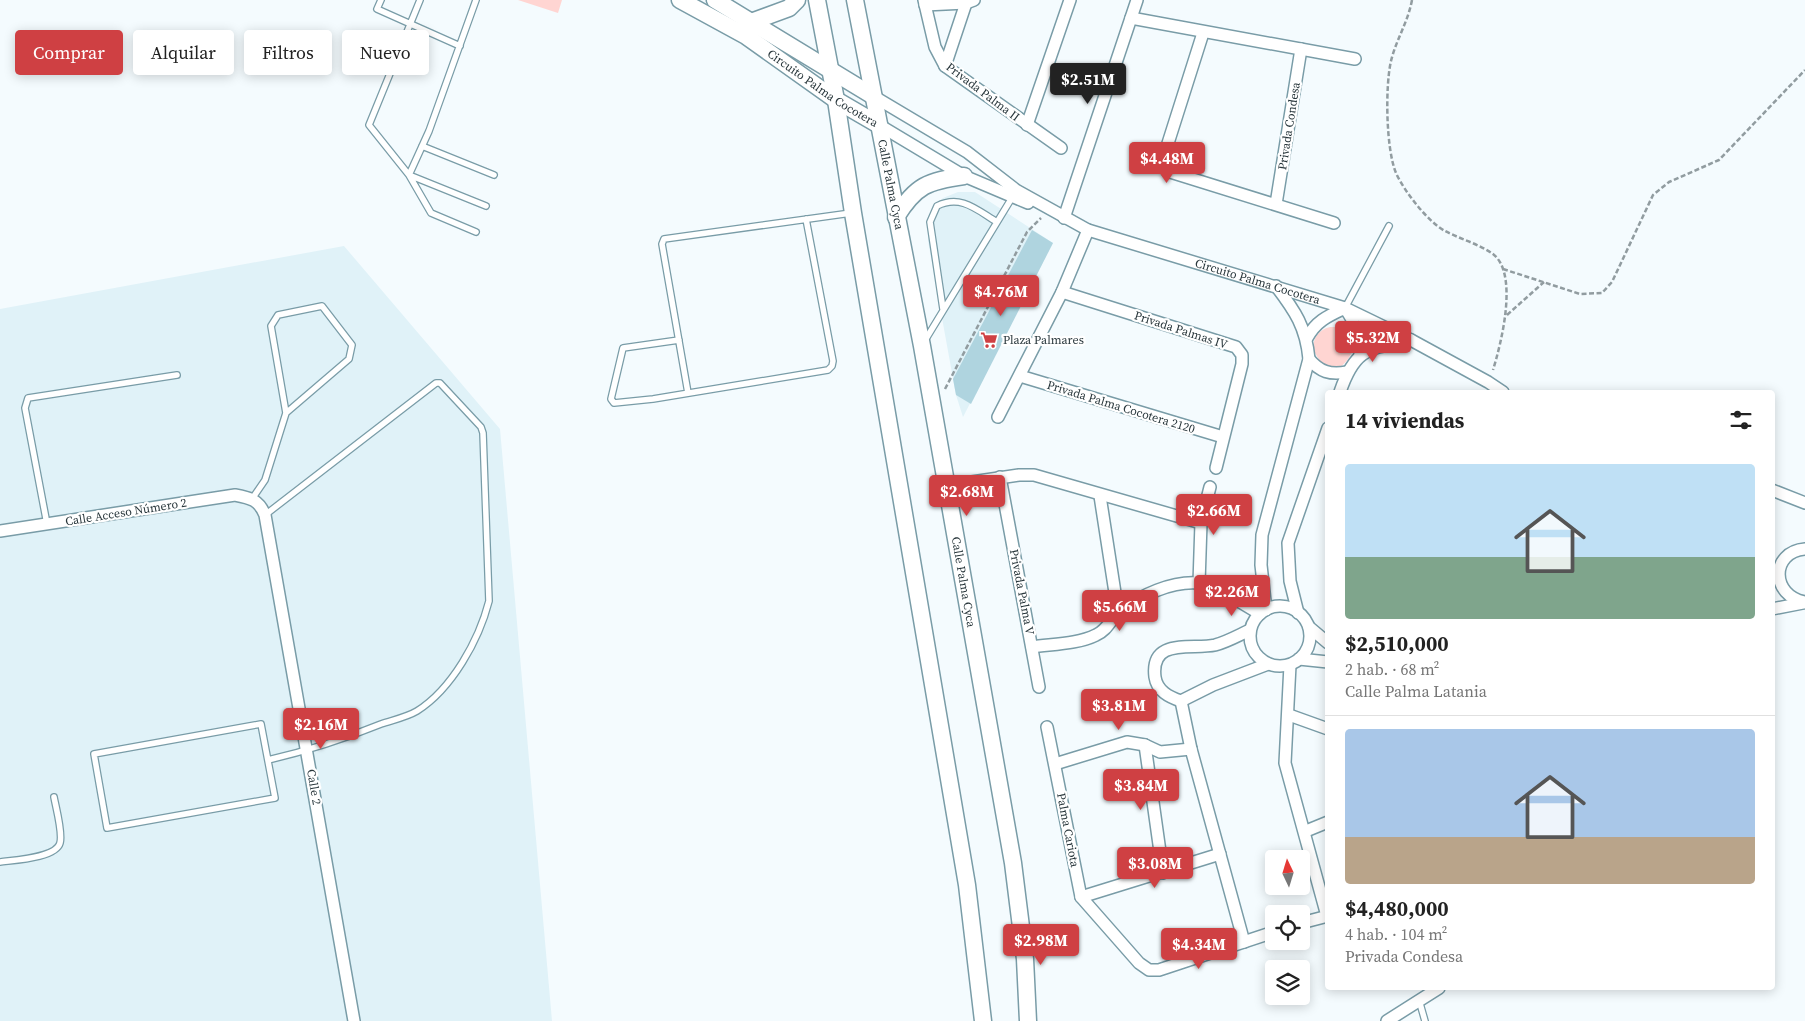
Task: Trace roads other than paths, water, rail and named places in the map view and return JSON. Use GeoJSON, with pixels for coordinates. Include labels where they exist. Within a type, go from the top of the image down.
{"type":"FeatureCollection","features":[{"type":"Feature","properties":{"kind":"street","name":"Circuito Palma Cocotera"},"geometry":{"type":"LineString","coordinates":[[680,0],[746,36],[836,100],[964,176],[1049,209],[1088,230],[1345,308],[1411,340],[1500,390]]}},
{"type":"Feature","properties":{"kind":"street","name":"Circuito Palma Cocotera"},"geometry":{"type":"LineString","coordinates":[[715,0],[831,72],[967,152],[1014,194]]}},
{"type":"Feature","properties":{"kind":"street"},"geometry":{"type":"LineString","coordinates":[[751,22],[789,8],[797,0]]}},
{"type":"Feature","properties":{"kind":"street"},"geometry":{"type":"LineString","coordinates":[[817,0],[836,100],[853,213],[967,885],[983,1021]]}},
{"type":"Feature","properties":{"kind":"street","name":"Calle Palma Cyca"},"geometry":{"type":"LineString","coordinates":[[855,0],[922,346],[932,414],[1013,863],[1023,941],[1028,1021]]}},
{"type":"Feature","properties":{"kind":"street","name":"Privada Palma II"},"geometry":{"type":"LineString","coordinates":[[1027,125],[1070,0]]}},
{"type":"Feature","properties":{"kind":"street"},"geometry":{"type":"LineString","coordinates":[[1064,218],[1137,0]]}},
{"type":"Feature","properties":{"kind":"street"},"geometry":{"type":"LineString","coordinates":[[925,3],[970,2],[944,66]]}},
{"type":"Feature","properties":{"kind":"street","name":"Privada Palma II"},"geometry":{"type":"LineString","coordinates":[[925,3],[935,47],[944,66],[1060,148]]}},
{"type":"Feature","properties":{"kind":"street"},"geometry":{"type":"LineString","coordinates":[[1131,18],[1203,33],[1355,59]]}},
{"type":"Feature","properties":{"kind":"street"},"geometry":{"type":"LineString","coordinates":[[1203,33],[1163,159],[1167,171],[1334,223]]}},
{"type":"Feature","properties":{"kind":"street","name":"Privada Condesa"},"geometry":{"type":"LineString","coordinates":[[1276,204],[1302,49]]}},
{"type":"Feature","properties":{"kind":"street"},"geometry":{"type":"LineString","coordinates":[[896,216],[908,198],[933,180],[964,176]]}},
{"type":"Feature","properties":{"kind":"street"},"geometry":{"type":"LineString","coordinates":[[998,417],[1062,292],[1088,230]]}},
{"type":"Feature","properties":{"kind":"street"},"geometry":{"type":"LineString","coordinates":[[1276,286],[1295,311],[1307,338],[1309,359],[1262,535],[1258,619],[1250,644],[1257,656],[1268,664],[1279,666],[1295,662],[1325,662]]}},
{"type":"Feature","properties":{"kind":"street","name":"Privada Palmas IV"},"geometry":{"type":"LineString","coordinates":[[1062,292],[1236,347],[1242,355],[1242,364],[1216,468]]}},
{"type":"Feature","properties":{"kind":"street"},"geometry":{"type":"LineString","coordinates":[[1307,338],[1313,327],[1321,320],[1345,308],[1358,327],[1361,340],[1360,354],[1347,372],[1341,390]]}},
{"type":"Feature","properties":{"kind":"street"},"geometry":{"type":"LineString","coordinates":[[1360,354],[1386,345],[1411,340]]}},
{"type":"Feature","properties":{"kind":"street"},"geometry":{"type":"LineString","coordinates":[[1309,359],[1317,368],[1327,373],[1347,372]]}},
{"type":"Feature","properties":{"kind":"street","name":"Privada Palma Cocotera 2120"},"geometry":{"type":"LineString","coordinates":[[1020,376],[1223,438]]}},
{"type":"Feature","properties":{"kind":"street"},"geometry":{"type":"LineString","coordinates":[[1325,437],[1288,543],[1290,580],[1298,613],[1308,627],[1325,641]]}},
{"type":"Feature","properties":{"kind":"street"},"geometry":{"type":"LineString","coordinates":[[965,482],[1034,475],[1100,496],[1201,523]]}},
{"type":"Feature","properties":{"kind":"street","name":"Privada Palma V"},"geometry":{"type":"LineString","coordinates":[[1000,477],[1039,687]]}},
{"type":"Feature","properties":{"kind":"street"},"geometry":{"type":"LineString","coordinates":[[1210,487],[1201,523],[1199,583],[1228,595],[1258,619]]}},
{"type":"Feature","properties":{"kind":"street"},"geometry":{"type":"LineString","coordinates":[[1775,491],[1805,503]]}},
{"type":"Feature","properties":{"kind":"street","name":"Calle Acceso Número 2"},"geometry":{"type":"LineString","coordinates":[[0,531],[235,495],[252,499]]}},
{"type":"Feature","properties":{"kind":"street"},"geometry":{"type":"LineString","coordinates":[[1100,496],[1118,612]]}},
{"type":"Feature","properties":{"kind":"street","name":"Calle 2"},"geometry":{"type":"LineString","coordinates":[[252,499],[261,504],[265,515],[354,1021]]}},
{"type":"Feature","properties":{"kind":"street"},"geometry":{"type":"LineString","coordinates":[[1805,549],[1793,552],[1776,566],[1782,590],[1792,599],[1805,602]]}},
{"type":"Feature","properties":{"kind":"street","name":"Privada Palma V"},"geometry":{"type":"LineString","coordinates":[[1032,647],[1097,635],[1106,628],[1118,612],[1147,593],[1199,583]]}},
{"type":"Feature","properties":{"kind":"street"},"geometry":{"type":"LineString","coordinates":[[1775,608],[1805,602]]}},
{"type":"Feature","properties":{"kind":"street"},"geometry":{"type":"LineString","coordinates":[[1268,664],[1213,685],[1181,701],[1166,696],[1155,679],[1154,667],[1158,657],[1166,649],[1182,646],[1199,647],[1214,645],[1277,607],[1288,608],[1298,613]]}},
{"type":"Feature","properties":{"kind":"street"},"geometry":{"type":"LineString","coordinates":[[1308,627],[1308,645],[1295,662],[1286,763],[1306,831],[1325,908]]}},
{"type":"Feature","properties":{"kind":"street"},"geometry":{"type":"LineString","coordinates":[[1181,701],[1244,942]]}},
{"type":"Feature","properties":{"kind":"street"},"geometry":{"type":"LineString","coordinates":[[1289,715],[1325,728]]}},
{"type":"Feature","properties":{"kind":"street","name":"Palma Cariota"},"geometry":{"type":"LineString","coordinates":[[1047,727],[1081,897]]}},
{"type":"Feature","properties":{"kind":"street"},"geometry":{"type":"LineString","coordinates":[[1055,764],[1127,742],[1144,745],[1160,752],[1192,749]]}},
{"type":"Feature","properties":{"kind":"street"},"geometry":{"type":"LineString","coordinates":[[1144,745],[1163,873]]}},
{"type":"Feature","properties":{"kind":"street"},"geometry":{"type":"LineString","coordinates":[[1306,831],[1325,823]]}},
{"type":"Feature","properties":{"kind":"street"},"geometry":{"type":"LineString","coordinates":[[1220,854],[1081,897],[1139,963],[1149,970],[1159,970],[1265,935]]}},
{"type":"Feature","properties":{"kind":"street"},"geometry":{"type":"LineString","coordinates":[[1310,921],[1325,917]]}},
{"type":"Feature","properties":{"kind":"street"},"geometry":{"type":"LineString","coordinates":[[1387,1021],[1436,990]]}},
{"type":"Feature","properties":{"kind":"lane"},"geometry":{"type":"LineString","coordinates":[[381,0],[377,9],[460,46]]}},
{"type":"Feature","properties":{"kind":"lane"},"geometry":{"type":"LineString","coordinates":[[420,0],[369,125],[409,176],[431,213],[476,232]]}},
{"type":"Feature","properties":{"kind":"lane"},"geometry":{"type":"LineString","coordinates":[[409,176],[476,0]]}},
{"type":"Feature","properties":{"kind":"lane"},"geometry":{"type":"LineString","coordinates":[[422,146],[494,175]]}},
{"type":"Feature","properties":{"kind":"lane"},"geometry":{"type":"LineString","coordinates":[[409,176],[486,206]]}},
{"type":"Feature","properties":{"kind":"lane"},"geometry":{"type":"LineString","coordinates":[[922,346],[1014,194]]}},
{"type":"Feature","properties":{"kind":"lane"},"geometry":{"type":"LineString","coordinates":[[943,309],[930,222],[937,206],[943,203],[963,201],[997,222]]}},
{"type":"Feature","properties":{"kind":"lane"},"geometry":{"type":"LineString","coordinates":[[688,393],[662,244],[664,239],[853,213]]}},
{"type":"Feature","properties":{"kind":"lane"},"geometry":{"type":"LineString","coordinates":[[679,340],[623,348],[611,399],[614,404],[828,370],[832,366],[833,361],[806,219]]}},
{"type":"Feature","properties":{"kind":"lane"},"geometry":{"type":"LineString","coordinates":[[1345,308],[1389,226]]}},
{"type":"Feature","properties":{"kind":"lane"},"geometry":{"type":"LineString","coordinates":[[252,499],[266,480],[286,413],[271,326],[278,315],[322,306],[352,344],[348,359],[286,413]]}},
{"type":"Feature","properties":{"kind":"lane"},"geometry":{"type":"LineString","coordinates":[[47,524],[25,408],[28,398],[177,375]]}},
{"type":"Feature","properties":{"kind":"lane"},"geometry":{"type":"LineString","coordinates":[[265,515],[436,383],[440,383],[481,427],[483,433],[489,601],[483,625],[467,654],[438,693],[416,711],[308,751],[268,760]]}},
{"type":"Feature","properties":{"kind":"lane"},"geometry":{"type":"LineString","coordinates":[[261,724],[268,760],[275,798],[108,828],[94,754],[261,724]]}},
{"type":"Feature","properties":{"kind":"lane"},"geometry":{"type":"LineString","coordinates":[[0,862],[49,854],[57,850],[61,842],[54,797]]}},
{"type":"Feature","properties":{"kind":"lane"},"geometry":{"type":"LineString","coordinates":[[1420,1000],[1425,1021]]}},
{"type":"Feature","properties":{"kind":"place","name":"Plaza Palmares"},"geometry":{"type":"Point","coordinates":[989,340]}}]}
